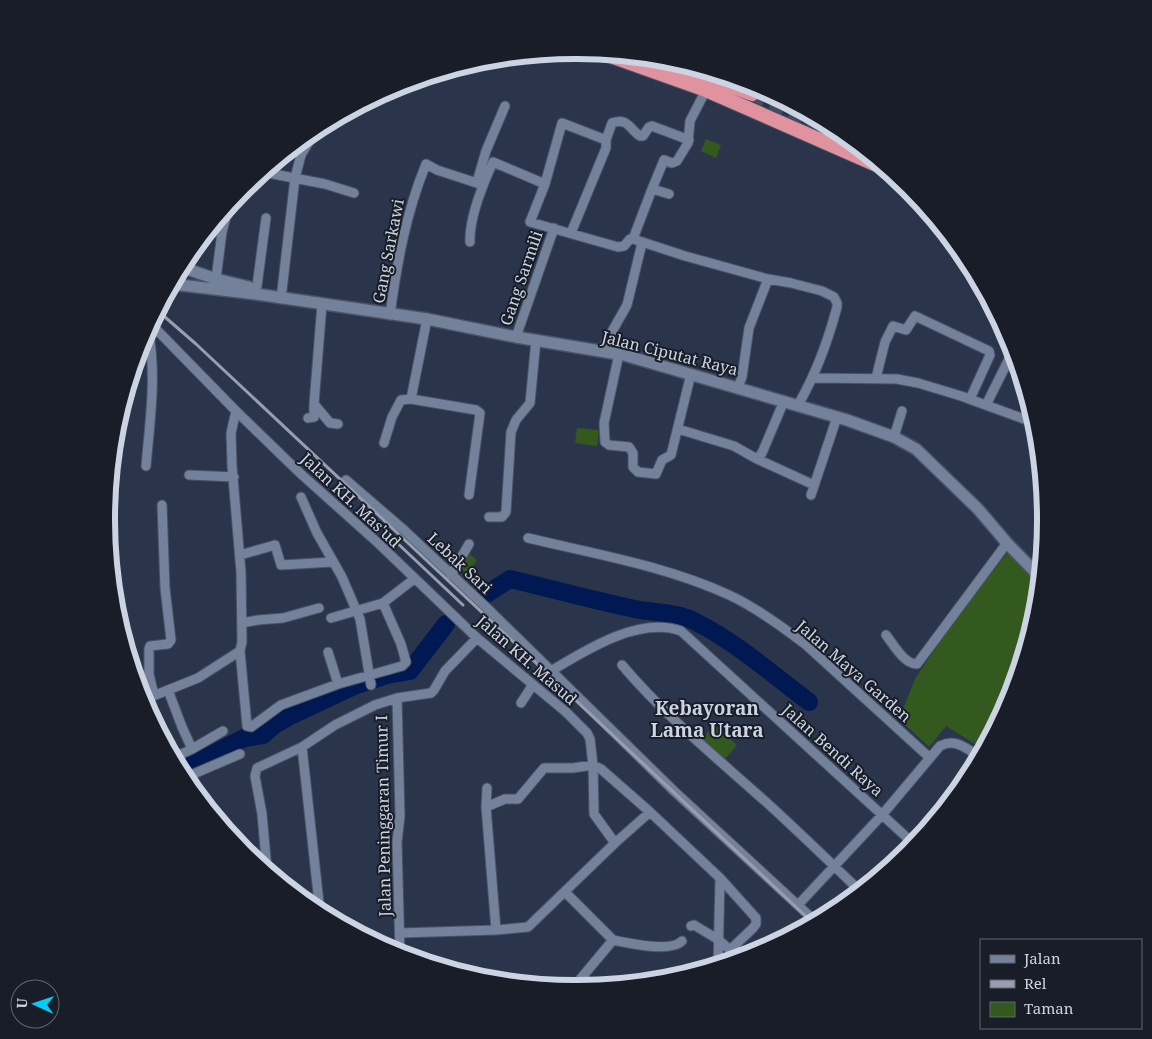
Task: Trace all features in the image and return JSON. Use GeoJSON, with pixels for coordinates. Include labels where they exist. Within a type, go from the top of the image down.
{"type":"FeatureCollection","features":[{"type":"Feature","properties":{"kind":"highway"},"geometry":{"type":"LineString","coordinates":[[666,68],[711,85],[752,94]]}},
{"type":"Feature","properties":{"kind":"highway"},"geometry":{"type":"LineString","coordinates":[[690,73],[711,85],[856,154]]}},
{"type":"Feature","properties":{"kind":"main road"},"geometry":{"type":"LineString","coordinates":[[189,270],[255,292]]}},
{"type":"Feature","properties":{"kind":"main road","name":"Jalan Ciputat Raya"},"geometry":{"type":"LineString","coordinates":[[180,285],[255,292],[281,298],[427,319],[516,337],[619,354],[837,417],[894,437],[916,449],[978,509],[1034,571]]}},
{"type":"Feature","properties":{"kind":"street"},"geometry":{"type":"LineString","coordinates":[[601,351],[627,305],[638,241],[652,189],[664,160],[677,161],[689,140],[690,121],[711,85]]}},
{"type":"Feature","properties":{"kind":"street"},"geometry":{"type":"LineString","coordinates":[[470,242],[470,230],[486,152],[506,106]]}},
{"type":"Feature","properties":{"kind":"street"},"geometry":{"type":"LineString","coordinates":[[571,233],[606,148],[606,140],[612,123],[617,122],[630,125],[637,135],[640,136],[643,136],[649,127],[652,126],[689,140]]}},
{"type":"Feature","properties":{"kind":"street"},"geometry":{"type":"LineString","coordinates":[[480,184],[493,162],[545,184],[562,123],[606,140]]}},
{"type":"Feature","properties":{"kind":"street"},"geometry":{"type":"LineString","coordinates":[[281,298],[295,178],[301,155],[306,146]]}},
{"type":"Feature","properties":{"kind":"street","name":"Gang Sarkawi"},"geometry":{"type":"LineString","coordinates":[[390,315],[404,228],[412,200],[426,164],[436,170],[480,184]]}},
{"type":"Feature","properties":{"kind":"street"},"geometry":{"type":"LineString","coordinates":[[271,174],[354,192]]}},
{"type":"Feature","properties":{"kind":"street","name":"Gang Sarmili"},"geometry":{"type":"LineString","coordinates":[[545,184],[530,222],[618,247],[624,246],[630,239],[638,241]]}},
{"type":"Feature","properties":{"kind":"street"},"geometry":{"type":"LineString","coordinates":[[652,189],[669,194]]}},
{"type":"Feature","properties":{"kind":"street"},"geometry":{"type":"LineString","coordinates":[[255,292],[266,218]]}},
{"type":"Feature","properties":{"kind":"street"},"geometry":{"type":"LineString","coordinates":[[216,279],[225,222]]}},
{"type":"Feature","properties":{"kind":"street","name":"Gang Sarmili"},"geometry":{"type":"LineString","coordinates":[[516,337],[554,228]]}},
{"type":"Feature","properties":{"kind":"street"},"geometry":{"type":"LineString","coordinates":[[638,241],[768,279],[791,283],[834,297],[838,303],[829,337],[813,378],[798,405]]}},
{"type":"Feature","properties":{"kind":"street"},"geometry":{"type":"LineString","coordinates":[[738,387],[742,377],[749,328],[768,279]]}},
{"type":"Feature","properties":{"kind":"street"},"geometry":{"type":"LineString","coordinates":[[308,418],[314,417],[322,304]]}},
{"type":"Feature","properties":{"kind":"street"},"geometry":{"type":"LineString","coordinates":[[876,378],[885,342],[892,326],[906,330],[915,316],[989,351],[990,355],[970,399]]}},
{"type":"Feature","properties":{"kind":"street"},"geometry":{"type":"LineString","coordinates":[[411,399],[427,319]]}},
{"type":"Feature","properties":{"kind":"street","name":"Jalan KH. Mas'ud"},"geometry":{"type":"LineString","coordinates":[[156,330],[236,411],[447,610]]}},
{"type":"Feature","properties":{"kind":"street"},"geometry":{"type":"LineString","coordinates":[[489,517],[502,517],[506,512],[510,432],[516,420],[530,403],[536,340]]}},
{"type":"Feature","properties":{"kind":"street"},"geometry":{"type":"LineString","coordinates":[[146,466],[153,390],[150,343]]}},
{"type":"Feature","properties":{"kind":"street"},"geometry":{"type":"LineString","coordinates":[[619,354],[603,430],[606,444],[629,447],[633,453],[633,467],[638,472],[654,475],[658,473],[662,460],[671,455],[691,374]]}},
{"type":"Feature","properties":{"kind":"street"},"geometry":{"type":"LineString","coordinates":[[986,405],[1008,360]]}},
{"type":"Feature","properties":{"kind":"street"},"geometry":{"type":"LineString","coordinates":[[813,378],[903,380],[970,399],[1026,420]]}},
{"type":"Feature","properties":{"kind":"street"},"geometry":{"type":"LineString","coordinates":[[384,444],[392,417],[401,400],[411,399],[480,412],[469,496]]}},
{"type":"Feature","properties":{"kind":"street"},"geometry":{"type":"LineString","coordinates":[[757,459],[762,453],[784,401]]}},
{"type":"Feature","properties":{"kind":"street"},"geometry":{"type":"LineString","coordinates":[[314,404],[330,423],[338,424]]}},
{"type":"Feature","properties":{"kind":"street"},"geometry":{"type":"LineString","coordinates":[[236,411],[231,433],[240,555],[242,623],[240,651],[246,724],[248,727],[251,727],[281,705],[338,684],[370,679],[402,666],[406,662],[401,644],[383,602]]}},
{"type":"Feature","properties":{"kind":"street"},"geometry":{"type":"LineString","coordinates":[[894,437],[902,411]]}},
{"type":"Feature","properties":{"kind":"street"},"geometry":{"type":"LineString","coordinates":[[811,494],[837,417]]}},
{"type":"Feature","properties":{"kind":"street"},"geometry":{"type":"LineString","coordinates":[[678,429],[734,446],[757,459],[814,485]]}},
{"type":"Feature","properties":{"kind":"street"},"geometry":{"type":"LineString","coordinates":[[189,475],[234,477]]}},
{"type":"Feature","properties":{"kind":"street","name":"Lebak Sari"},"geometry":{"type":"LineString","coordinates":[[346,480],[451,575],[674,790],[810,916]]}},
{"type":"Feature","properties":{"kind":"street"},"geometry":{"type":"LineString","coordinates":[[301,497],[317,533],[342,577],[360,619],[370,679]]}},
{"type":"Feature","properties":{"kind":"street"},"geometry":{"type":"LineString","coordinates":[[154,695],[149,674],[148,649],[150,646],[168,644],[171,640],[165,588],[162,505]]}},
{"type":"Feature","properties":{"kind":"street","name":"Jalan Maya Garden"},"geometry":{"type":"LineString","coordinates":[[528,538],[673,573],[730,595],[791,633],[806,645],[930,758]]}},
{"type":"Feature","properties":{"kind":"street"},"geometry":{"type":"LineString","coordinates":[[886,635],[905,658],[912,664],[917,664],[922,660],[1007,543]]}},
{"type":"Feature","properties":{"kind":"street"},"geometry":{"type":"LineString","coordinates":[[451,575],[469,544]]}},
{"type":"Feature","properties":{"kind":"street"},"geometry":{"type":"LineString","coordinates":[[240,555],[275,545],[281,565],[334,562]]}},
{"type":"Feature","properties":{"kind":"street"},"geometry":{"type":"LineString","coordinates":[[330,618],[383,602],[414,579]]}},
{"type":"Feature","properties":{"kind":"street"},"geometry":{"type":"LineString","coordinates":[[242,623],[282,618],[319,608]]}},
{"type":"Feature","properties":{"kind":"street","name":"Jalan KH. Masud"},"geometry":{"type":"LineString","coordinates":[[447,610],[532,686],[566,712],[587,733],[590,739],[593,765]]}},
{"type":"Feature","properties":{"kind":"street","name":"Jalan Bendi Raya"},"geometry":{"type":"LineString","coordinates":[[551,671],[615,638],[639,629],[661,626],[681,631],[908,838]]}},
{"type":"Feature","properties":{"kind":"street"},"geometry":{"type":"LineString","coordinates":[[266,860],[262,814],[255,776],[257,768],[302,746],[335,725],[375,704],[397,698],[428,694],[434,690],[445,671],[477,638]]}},
{"type":"Feature","properties":{"kind":"street"},"geometry":{"type":"LineString","coordinates":[[150,697],[198,678],[240,651]]}},
{"type":"Feature","properties":{"kind":"street"},"geometry":{"type":"LineString","coordinates":[[328,652],[338,684]]}},
{"type":"Feature","properties":{"kind":"street"},"geometry":{"type":"LineString","coordinates":[[622,665],[638,685],[664,710],[855,886]]}},
{"type":"Feature","properties":{"kind":"street"},"geometry":{"type":"LineString","coordinates":[[521,703],[532,686]]}},
{"type":"Feature","properties":{"kind":"street"},"geometry":{"type":"LineString","coordinates":[[168,690],[192,749]]}},
{"type":"Feature","properties":{"kind":"street","name":"Jalan Peninggaran Timur I"},"geometry":{"type":"LineString","coordinates":[[397,698],[400,816],[397,842],[400,945]]}},
{"type":"Feature","properties":{"kind":"street"},"geometry":{"type":"LineString","coordinates":[[180,755],[222,731]]}},
{"type":"Feature","properties":{"kind":"street"},"geometry":{"type":"LineString","coordinates":[[798,905],[882,814],[940,746],[948,743],[958,744],[973,753]]}},
{"type":"Feature","properties":{"kind":"street"},"geometry":{"type":"LineString","coordinates":[[302,746],[319,902]]}},
{"type":"Feature","properties":{"kind":"street"},"geometry":{"type":"LineString","coordinates":[[193,774],[240,754]]}},
{"type":"Feature","properties":{"kind":"street"},"geometry":{"type":"LineString","coordinates":[[593,765],[594,814],[615,843]]}},
{"type":"Feature","properties":{"kind":"street"},"geometry":{"type":"LineString","coordinates":[[486,807],[504,799],[518,799],[544,768],[573,768],[593,765],[605,771],[720,878],[756,918],[754,928],[730,950]]}},
{"type":"Feature","properties":{"kind":"street"},"geometry":{"type":"LineString","coordinates":[[487,788],[486,807],[496,930]]}},
{"type":"Feature","properties":{"kind":"street","name":"Jalan Peninggaran Timur I"},"geometry":{"type":"LineString","coordinates":[[400,933],[528,927],[650,812]]}},
{"type":"Feature","properties":{"kind":"street"},"geometry":{"type":"LineString","coordinates":[[718,958],[720,878]]}},
{"type":"Feature","properties":{"kind":"street"},"geometry":{"type":"LineString","coordinates":[[565,892],[613,940],[666,946],[677,946],[682,941]]}},
{"type":"Feature","properties":{"kind":"street"},"geometry":{"type":"LineString","coordinates":[[691,926],[694,925],[719,940],[733,953]]}},
{"type":"Feature","properties":{"kind":"street"},"geometry":{"type":"LineString","coordinates":[[580,980],[613,940]]}},
{"type":"Feature","properties":{"kind":"green space"},"geometry":{"type":"Polygon","coordinates":[[[706,139],[721,145],[716,158],[701,151],[706,139]]]}},
{"type":"Feature","properties":{"kind":"green space"},"geometry":{"type":"Polygon","coordinates":[[[577,428],[599,430],[597,446],[575,443],[577,428]]]}},
{"type":"Feature","properties":{"kind":"green space"},"geometry":{"type":"Polygon","coordinates":[[[1009,551],[1033,578],[1021,639],[1012,668],[1002,696],[977,745],[946,726],[929,747],[899,719],[915,679],[959,613],[1009,551]]]}},
{"type":"Feature","properties":{"kind":"green space"},"geometry":{"type":"Polygon","coordinates":[[[469,554],[477,560],[467,574],[459,567],[469,554]]]}},
{"type":"Feature","properties":{"kind":"green space"},"geometry":{"type":"Polygon","coordinates":[[[714,725],[737,745],[725,759],[702,739],[714,725]]]}},
{"type":"Feature","properties":{"kind":"waterway"},"geometry":{"type":"LineString","coordinates":[[485,595],[510,579],[619,606],[673,614],[687,618],[739,648],[809,702]]}},
{"type":"Feature","properties":{"kind":"waterway"},"geometry":{"type":"LineString","coordinates":[[188,767],[244,738],[263,735],[273,726],[290,716],[354,686],[387,675],[410,671],[446,624]]}},
{"type":"Feature","properties":{"kind":"tunnel"},"geometry":{"type":"LineString","coordinates":[[752,94],[783,107]]}},
{"type":"Feature","properties":{"kind":"railway"},"geometry":{"type":"LineString","coordinates":[[163,316],[196,344],[808,918]]}},
{"type":"Feature","properties":{"kind":"railway"},"geometry":{"type":"LineString","coordinates":[[394,540],[463,605]]}},
{"type":"Feature","properties":{"kind":"district","name":"Kebayoran Lama Utara"},"geometry":{"type":"Point","coordinates":[707,719]}}]}
